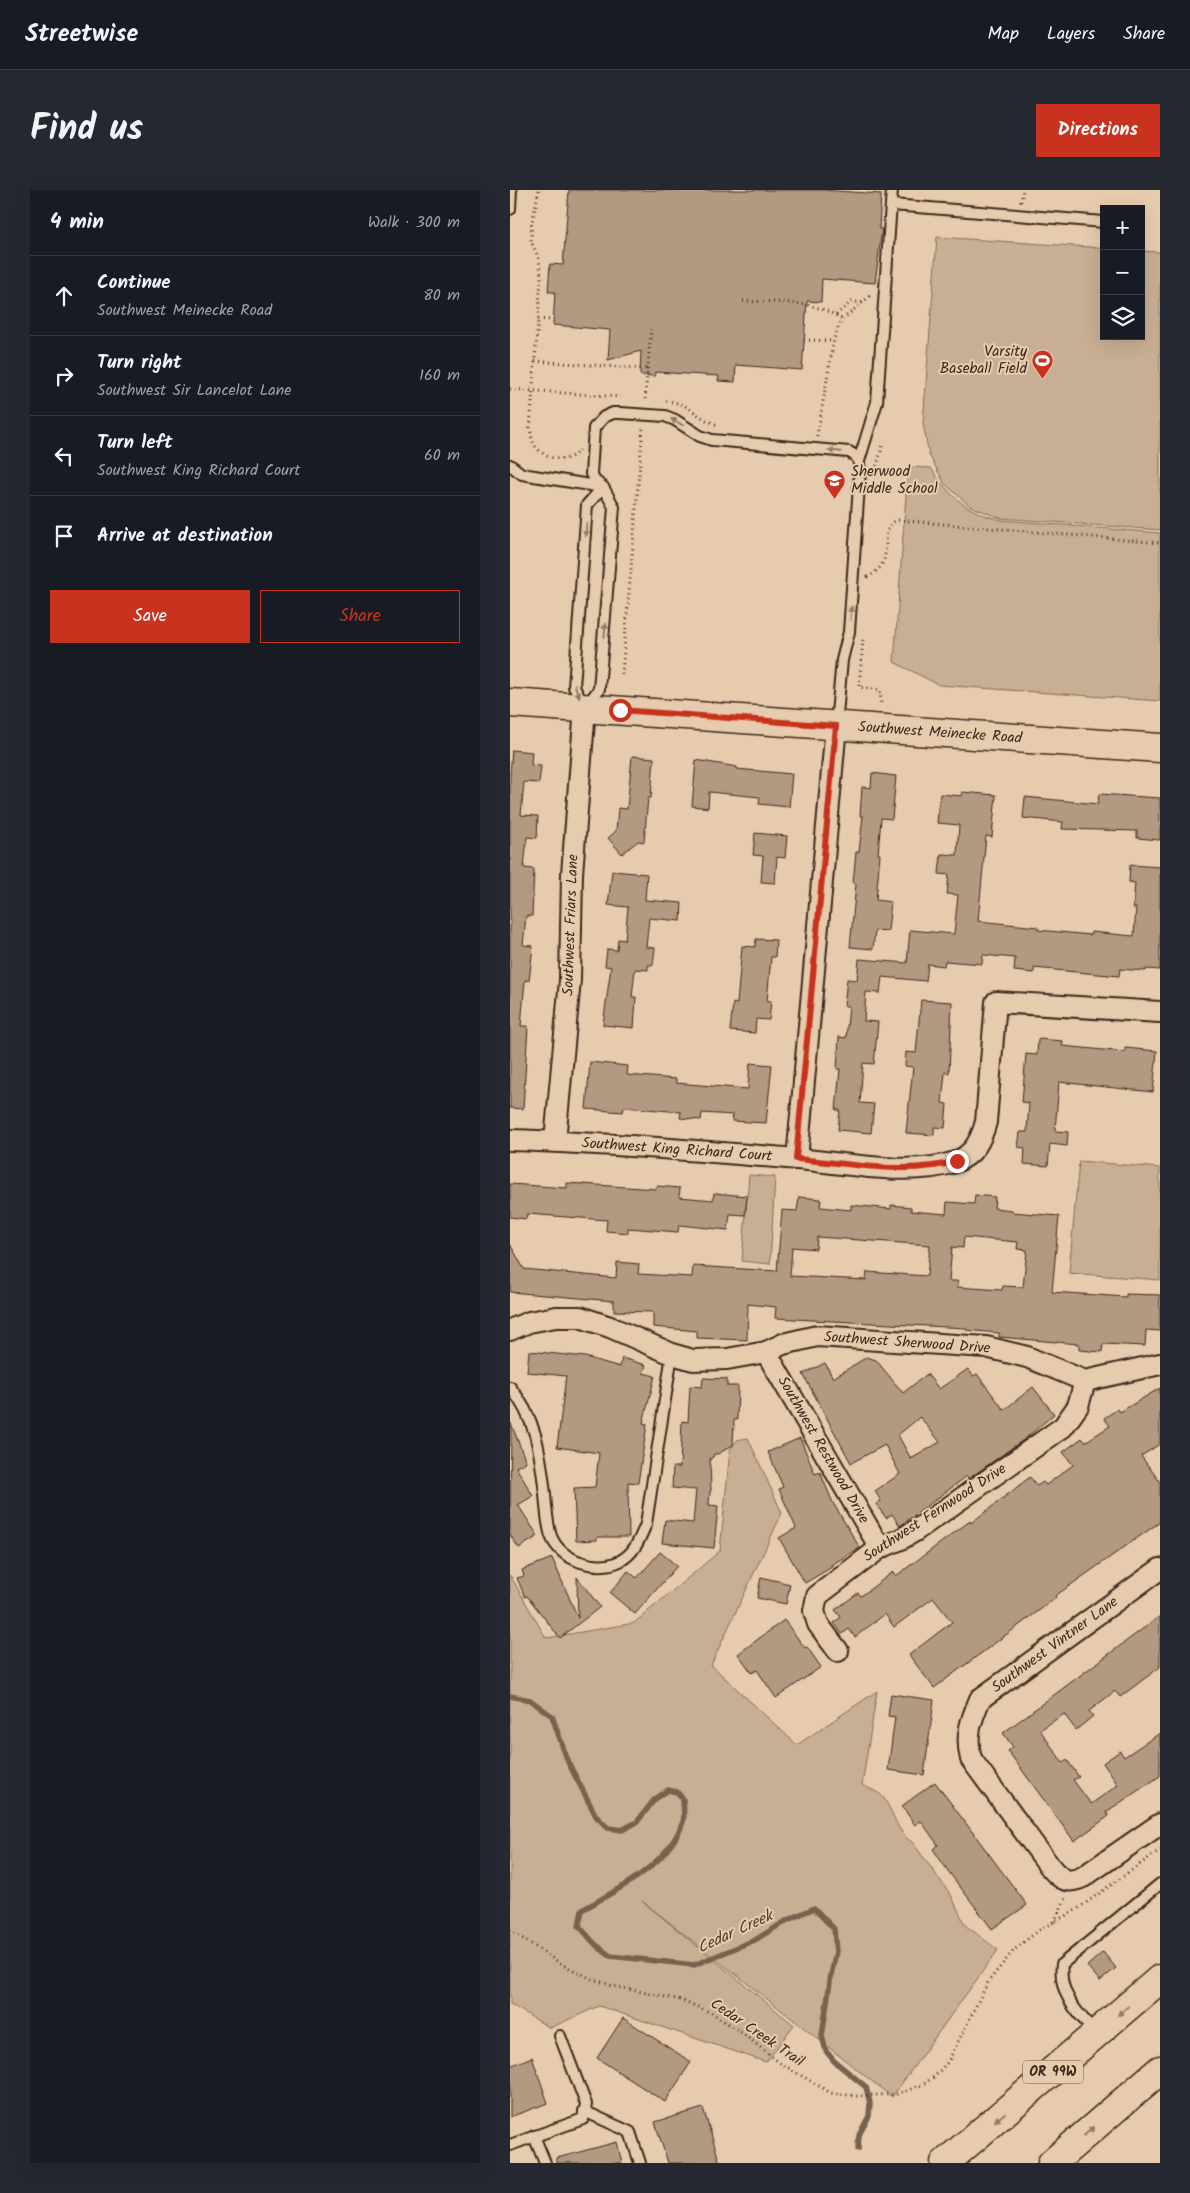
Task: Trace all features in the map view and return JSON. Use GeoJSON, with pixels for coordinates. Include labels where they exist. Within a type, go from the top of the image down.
{"type":"FeatureCollection","features":[{"type":"Feature","properties":{"kind":"main road","name":"Southwest Meinecke Road"},"geometry":{"type":"LineString","coordinates":[[510,703],[1160,748]]}},
{"type":"Feature","properties":{"kind":"main road","name":"OR 99W"},"geometry":{"type":"LineString","coordinates":[[944,2163],[1160,1979]]}},
{"type":"Feature","properties":{"kind":"main road"},"geometry":{"type":"LineString","coordinates":[[1052,2163],[1158,2073]]}},
{"type":"Feature","properties":{"kind":"street","name":"Southwest Friars Lane"},"geometry":{"type":"LineString","coordinates":[[555,1141],[570,980],[572,874],[585,708]]}},
{"type":"Feature","properties":{"kind":"street"},"geometry":{"type":"LineString","coordinates":[[796,1159],[836,726]]}},
{"type":"Feature","properties":{"kind":"street","name":"Southwest King Richard Court"},"geometry":{"type":"LineString","coordinates":[[510,1140],[555,1141],[906,1168],[935,1167],[957,1161],[972,1152],[981,1138],[986,1122],[996,1002],[1160,1012]]}},
{"type":"Feature","properties":{"kind":"street","name":"Southwest Sherwood Drive"},"geometry":{"type":"LineString","coordinates":[[510,1330],[547,1318],[580,1317],[610,1327],[672,1354],[693,1360],[711,1361],[766,1352],[783,1344],[817,1336],[986,1347],[1027,1357],[1085,1381]]}},
{"type":"Feature","properties":{"kind":"street","name":"Southwest Restwood Drive"},"geometry":{"type":"LineString","coordinates":[[766,1352],[880,1548]]}},
{"type":"Feature","properties":{"kind":"street"},"geometry":{"type":"LineString","coordinates":[[1085,1381],[1160,1364]]}},
{"type":"Feature","properties":{"kind":"street","name":"Southwest Fernwood Drive"},"geometry":{"type":"LineString","coordinates":[[838,1651],[818,1624],[814,1611],[817,1596],[880,1548],[915,1531],[1063,1428],[1078,1406],[1085,1381]]}},
{"type":"Feature","properties":{"kind":"street","name":"Southwest Vintner Lane"},"geometry":{"type":"LineString","coordinates":[[1070,1881],[1059,1878],[971,1759],[968,1747],[968,1732],[972,1716],[980,1699],[990,1691],[1160,1569]]}},
{"type":"Feature","properties":{"kind":"street"},"geometry":{"type":"LineString","coordinates":[[1070,1881],[1083,1877],[1160,1824]]}},
{"type":"Feature","properties":{"kind":"lane"},"geometry":{"type":"LineString","coordinates":[[510,209],[511,190]]}},
{"type":"Feature","properties":{"kind":"lane"},"geometry":{"type":"LineString","coordinates":[[836,726],[842,660],[849,632],[860,470],[859,461],[877,402],[892,190]]}},
{"type":"Feature","properties":{"kind":"lane"},"geometry":{"type":"LineString","coordinates":[[892,205],[1100,222]]}},
{"type":"Feature","properties":{"kind":"lane"},"geometry":{"type":"LineString","coordinates":[[603,487],[587,504],[574,687],[585,708],[600,689],[614,507],[603,487],[595,481],[591,474],[594,428],[598,422],[613,413],[665,416],[700,436],[712,440],[849,452],[859,461]]}},
{"type":"Feature","properties":{"kind":"lane"},"geometry":{"type":"LineString","coordinates":[[510,465],[522,474],[603,487]]}},
{"type":"Feature","properties":{"kind":"lane"},"geometry":{"type":"LineString","coordinates":[[510,1387],[520,1399],[531,1420],[539,1445],[552,1537],[561,1550],[576,1561],[600,1566],[620,1560],[635,1548],[646,1524],[672,1354]]}},
{"type":"Feature","properties":{"kind":"lane"},"geometry":{"type":"LineString","coordinates":[[1096,2034],[1077,2013],[1063,1989],[1060,1976],[1062,1964],[1160,1884]]}},
{"type":"Feature","properties":{"kind":"lane"},"geometry":{"type":"LineString","coordinates":[[510,2145],[583,2119],[586,2104],[560,2036]]}},
{"type":"Feature","properties":{"kind":"lane"},"geometry":{"type":"LineString","coordinates":[[584,2111],[630,2132],[640,2163]]}},
{"type":"Feature","properties":{"kind":"lane"},"geometry":{"type":"LineString","coordinates":[[534,2136],[546,2163]]}},
{"type":"Feature","properties":{"kind":"path"},"geometry":{"type":"LineString","coordinates":[[539,190],[531,231],[531,241],[541,266],[530,428],[537,448],[555,459],[565,460],[574,456],[578,451],[580,441]]}},
{"type":"Feature","properties":{"kind":"path"},"geometry":{"type":"LineString","coordinates":[[814,449],[834,341],[839,325],[879,288],[886,287]]}},
{"type":"Feature","properties":{"kind":"path"},"geometry":{"type":"LineString","coordinates":[[743,301],[815,306],[829,310],[843,320]]}},
{"type":"Feature","properties":{"kind":"path"},"geometry":{"type":"LineString","coordinates":[[836,315],[851,302],[863,302]]}},
{"type":"Feature","properties":{"kind":"path"},"geometry":{"type":"LineString","coordinates":[[538,319],[554,320]]}},
{"type":"Feature","properties":{"kind":"path"},"geometry":{"type":"LineString","coordinates":[[645,399],[651,328]]}},
{"type":"Feature","properties":{"kind":"path"},"geometry":{"type":"LineString","coordinates":[[804,340],[834,341]]}},
{"type":"Feature","properties":{"kind":"path"},"geometry":{"type":"LineString","coordinates":[[535,361],[647,369]]}},
{"type":"Feature","properties":{"kind":"path"},"geometry":{"type":"LineString","coordinates":[[608,401],[618,397]]}},
{"type":"Feature","properties":{"kind":"path"},"geometry":{"type":"LineString","coordinates":[[622,674],[643,427]]}},
{"type":"Feature","properties":{"kind":"path"},"geometry":{"type":"LineString","coordinates":[[875,472],[882,445]]}},
{"type":"Feature","properties":{"kind":"path"},"geometry":{"type":"LineString","coordinates":[[867,577],[874,574],[883,563],[886,553],[887,530],[892,522],[897,520],[1160,543]]}},
{"type":"Feature","properties":{"kind":"path"},"geometry":{"type":"LineString","coordinates":[[866,586],[868,568]]}},
{"type":"Feature","properties":{"kind":"path"},"geometry":{"type":"LineString","coordinates":[[863,632],[859,687],[880,690],[881,703]]}},
{"type":"Feature","properties":{"kind":"path","name":"Cedar Creek Trail"},"geometry":{"type":"LineString","coordinates":[[510,1930],[561,1964],[590,1978],[613,1986],[681,2000],[712,2013],[742,2033],[780,2063],[831,2093],[856,2096],[906,2092],[922,2086],[934,2077],[948,2062],[984,1989],[999,1967],[1014,1950],[1039,1930],[1076,1910],[1160,1850]]}},
{"type":"Feature","properties":{"kind":"path"},"geometry":{"type":"LineString","coordinates":[[1054,1922],[1070,1881]]}},
{"type":"Feature","properties":{"kind":"shaded area","name":"Varsity Baseball Field"},"geometry":{"type":"Polygon","coordinates":[[[937,237],[1100,248],[1100,340],[1145,340],[1145,251],[1160,252],[1160,530],[1000,518],[970,506],[945,484],[929,455],[923,423],[937,237]]]}},
{"type":"Feature","properties":{"kind":"shaded area"},"geometry":{"type":"Polygon","coordinates":[[[908,467],[931,468],[945,487],[960,502],[978,513],[989,517],[1001,520],[1160,533],[1160,701],[939,685],[894,662],[908,467]]]}},
{"type":"Feature","properties":{"kind":"shaded area"},"geometry":{"type":"Polygon","coordinates":[[[1079,1161],[1160,1168],[1160,1280],[1069,1273],[1079,1161]]]}},
{"type":"Feature","properties":{"kind":"shaded area"},"geometry":{"type":"Polygon","coordinates":[[[749,1175],[775,1177],[770,1264],[742,1261],[749,1175]]]}},
{"type":"Feature","properties":{"kind":"shaded area"},"geometry":{"type":"Polygon","coordinates":[[[748,1438],[782,1513],[711,1665],[797,1745],[877,1691],[862,1785],[883,1797],[899,1828],[913,1843],[951,1895],[965,1925],[998,1950],[892,2097],[642,1901],[794,2025],[766,2062],[599,2006],[550,2028],[510,2004],[510,1575],[546,1638],[634,1623],[720,1551],[730,1450],[737,1440],[748,1438]]]}},
{"type":"Feature","properties":{"kind":"building"},"geometry":{"type":"Polygon","coordinates":[[[569,190],[822,190],[881,194],[879,229],[882,229],[875,283],[822,279],[821,302],[807,301],[802,370],[736,365],[735,382],[718,381],[719,376],[655,372],[655,376],[640,375],[641,351],[608,360],[610,330],[553,325],[555,292],[548,292],[550,264],[563,265],[569,190]]]}},
{"type":"Feature","properties":{"kind":"building"},"geometry":{"type":"Polygon","coordinates":[[[512,750],[532,752],[531,765],[541,766],[539,783],[524,782],[521,815],[538,816],[537,838],[527,837],[524,868],[534,869],[532,916],[526,916],[523,945],[533,946],[529,981],[525,980],[521,1026],[528,1026],[523,1109],[510,1108],[510,774],[512,750]]]}},
{"type":"Feature","properties":{"kind":"building"},"geometry":{"type":"Polygon","coordinates":[[[632,756],[654,758],[651,798],[648,798],[644,842],[638,841],[622,854],[608,838],[616,831],[618,808],[627,809],[632,756]]]}},
{"type":"Feature","properties":{"kind":"building"},"geometry":{"type":"Polygon","coordinates":[[[696,760],[737,767],[737,769],[792,774],[789,807],[759,804],[760,797],[709,792],[708,808],[692,806],[696,760]]]}},
{"type":"Feature","properties":{"kind":"building"},"geometry":{"type":"Polygon","coordinates":[[[872,773],[896,776],[892,819],[881,818],[878,854],[880,854],[876,900],[891,902],[888,931],[875,930],[873,949],[850,947],[856,884],[853,883],[856,852],[859,852],[863,816],[860,816],[862,787],[871,788],[872,773]]]}},
{"type":"Feature","properties":{"kind":"building"},"geometry":{"type":"Polygon","coordinates":[[[962,792],[996,795],[992,837],[986,836],[978,921],[1038,927],[1038,930],[1091,935],[1091,932],[1134,936],[1136,908],[1133,908],[1135,883],[1129,882],[1130,865],[1160,867],[1160,970],[1120,969],[1119,976],[1034,968],[1034,973],[1014,971],[1015,958],[983,955],[982,964],[945,961],[944,966],[928,964],[926,981],[882,977],[880,993],[866,992],[864,1021],[878,1022],[874,1064],[863,1063],[860,1103],[874,1104],[871,1133],[838,1130],[840,1110],[836,1110],[840,1069],[837,1069],[839,1037],[846,1038],[849,1006],[844,1006],[847,979],[857,980],[859,959],[907,963],[910,930],[954,934],[958,895],[947,894],[949,875],[939,874],[941,854],[957,855],[959,825],[937,823],[940,794],[962,796],[962,792]]]}},
{"type":"Feature","properties":{"kind":"building"},"geometry":{"type":"Polygon","coordinates":[[[1099,794],[1160,798],[1160,840],[1137,838],[1137,831],[1062,829],[1063,822],[1023,818],[1025,797],[1098,804],[1099,794]]]}},
{"type":"Feature","properties":{"kind":"building"},"geometry":{"type":"Polygon","coordinates":[[[755,833],[787,836],[785,858],[777,857],[775,883],[761,882],[763,856],[753,855],[755,833]]]}},
{"type":"Feature","properties":{"kind":"building"},"geometry":{"type":"Polygon","coordinates":[[[612,871],[647,874],[645,900],[682,903],[681,921],[649,918],[646,947],[655,948],[653,965],[648,965],[648,970],[635,969],[632,997],[636,997],[634,1028],[603,1025],[611,967],[605,966],[607,949],[617,950],[618,939],[625,940],[628,907],[608,905],[612,871]]]}},
{"type":"Feature","properties":{"kind":"building"},"geometry":{"type":"Polygon","coordinates":[[[756,939],[776,940],[775,957],[771,957],[767,1001],[771,1001],[769,1020],[756,1019],[755,1033],[730,1031],[733,1003],[737,1004],[742,946],[755,947],[756,939]]]}},
{"type":"Feature","properties":{"kind":"building"},"geometry":{"type":"Polygon","coordinates":[[[921,1000],[952,1002],[949,1073],[945,1072],[942,1103],[947,1104],[945,1128],[934,1127],[934,1135],[906,1133],[913,1067],[905,1066],[906,1052],[916,1053],[921,1000]]]}},
{"type":"Feature","properties":{"kind":"building"},"geometry":{"type":"Polygon","coordinates":[[[1038,1039],[1063,1041],[1062,1046],[1125,1052],[1125,1048],[1157,1051],[1153,1092],[1059,1082],[1055,1131],[1068,1132],[1067,1146],[1050,1144],[1048,1166],[1024,1164],[1025,1148],[1018,1147],[1020,1132],[1027,1132],[1029,1103],[1022,1102],[1026,1054],[1037,1055],[1038,1039]]]}},
{"type":"Feature","properties":{"kind":"building"},"geometry":{"type":"Polygon","coordinates":[[[590,1062],[628,1066],[627,1075],[676,1079],[676,1083],[748,1089],[750,1063],[772,1065],[766,1123],[732,1121],[733,1115],[702,1113],[701,1120],[680,1118],[681,1112],[624,1107],[623,1112],[586,1109],[590,1062]]]}},
{"type":"Feature","properties":{"kind":"building"},"geometry":{"type":"Polygon","coordinates":[[[567,1183],[656,1189],[657,1186],[680,1188],[679,1197],[713,1200],[714,1193],[747,1196],[745,1215],[730,1214],[728,1230],[679,1225],[678,1232],[628,1228],[628,1233],[606,1231],[607,1220],[527,1214],[526,1219],[510,1217],[510,1184],[567,1188],[567,1183]]]}},
{"type":"Feature","properties":{"kind":"building"},"geometry":{"type":"Polygon","coordinates":[[[975,1195],[995,1197],[994,1208],[1012,1210],[1012,1212],[1059,1216],[1052,1292],[1126,1297],[1126,1294],[1160,1295],[1160,1331],[1146,1330],[1145,1346],[1103,1344],[1102,1352],[1079,1350],[1079,1344],[999,1337],[999,1333],[966,1330],[966,1328],[775,1318],[776,1307],[748,1304],[747,1340],[697,1338],[697,1331],[653,1327],[653,1312],[614,1311],[614,1301],[510,1292],[510,1244],[524,1269],[616,1278],[617,1262],[639,1264],[638,1274],[692,1277],[693,1266],[777,1271],[782,1210],[797,1211],[799,1197],[821,1199],[820,1207],[851,1210],[851,1205],[891,1209],[891,1205],[911,1207],[911,1211],[946,1214],[947,1202],[974,1204],[975,1195]],[[817,1237],[816,1249],[792,1247],[790,1276],[866,1280],[867,1272],[927,1276],[930,1245],[817,1237]],[[964,1237],[963,1248],[952,1247],[949,1281],[958,1281],[957,1287],[1002,1290],[1003,1286],[1023,1287],[1027,1250],[1017,1249],[1018,1242],[964,1237]]]}},
{"type":"Feature","properties":{"kind":"building"},"geometry":{"type":"Polygon","coordinates":[[[529,1351],[585,1357],[620,1367],[622,1358],[646,1365],[643,1373],[655,1376],[643,1423],[647,1424],[638,1483],[628,1482],[629,1537],[597,1537],[597,1540],[576,1541],[574,1488],[595,1487],[599,1453],[557,1447],[566,1376],[527,1372],[529,1351]]]}},
{"type":"Feature","properties":{"kind":"building"},"geometry":{"type":"Polygon","coordinates":[[[867,1357],[876,1360],[903,1393],[927,1374],[939,1389],[968,1369],[973,1376],[977,1374],[1004,1410],[1033,1387],[1054,1414],[1026,1438],[968,1479],[967,1476],[900,1526],[892,1514],[886,1518],[876,1504],[881,1501],[875,1491],[900,1474],[885,1445],[851,1463],[803,1374],[825,1363],[833,1378],[867,1357]],[[920,1417],[898,1435],[911,1459],[940,1442],[920,1417]]]}},
{"type":"Feature","properties":{"kind":"building"},"geometry":{"type":"Polygon","coordinates":[[[703,1378],[727,1379],[727,1386],[738,1386],[737,1420],[734,1420],[733,1445],[718,1454],[714,1454],[710,1459],[711,1491],[709,1505],[718,1506],[714,1548],[662,1543],[665,1520],[693,1523],[696,1490],[672,1488],[673,1467],[680,1467],[682,1421],[688,1422],[690,1386],[702,1387],[703,1378]]]}},
{"type":"Feature","properties":{"kind":"building"},"geometry":{"type":"Polygon","coordinates":[[[1160,1388],[1160,1444],[1141,1456],[1160,1482],[1160,1522],[1055,1596],[1056,1598],[934,1688],[909,1655],[952,1622],[933,1598],[894,1627],[885,1614],[855,1637],[849,1629],[842,1634],[834,1623],[841,1617],[835,1610],[858,1593],[861,1596],[893,1572],[896,1576],[970,1521],[971,1523],[1030,1477],[1037,1486],[1043,1482],[1046,1485],[1073,1465],[1063,1452],[1082,1438],[1085,1442],[1110,1426],[1104,1418],[1118,1409],[1120,1412],[1160,1388]]]}},
{"type":"Feature","properties":{"kind":"building"},"geometry":{"type":"Polygon","coordinates":[[[511,1423],[526,1462],[516,1467],[533,1496],[518,1505],[538,1536],[519,1548],[510,1535],[511,1423]]]}},
{"type":"Feature","properties":{"kind":"building"},"geometry":{"type":"Polygon","coordinates":[[[800,1438],[815,1474],[820,1472],[833,1503],[860,1548],[805,1583],[779,1538],[796,1528],[779,1489],[783,1487],[768,1452],[800,1438]]]}},
{"type":"Feature","properties":{"kind":"building"},"geometry":{"type":"Polygon","coordinates":[[[660,1552],[677,1566],[635,1614],[610,1593],[628,1571],[637,1578],[660,1552]]]}},
{"type":"Feature","properties":{"kind":"building"},"geometry":{"type":"Polygon","coordinates":[[[552,1558],[578,1618],[577,1577],[600,1607],[560,1638],[527,1596],[525,1597],[517,1578],[524,1576],[522,1570],[552,1558]]]}},
{"type":"Feature","properties":{"kind":"building"},"geometry":{"type":"Polygon","coordinates":[[[761,1577],[790,1584],[786,1604],[757,1598],[761,1577]]]}},
{"type":"Feature","properties":{"kind":"building"},"geometry":{"type":"Polygon","coordinates":[[[1160,1616],[1160,1667],[1120,1697],[1115,1691],[1089,1711],[1093,1716],[1076,1730],[1064,1714],[1040,1730],[1063,1763],[1067,1760],[1079,1777],[1073,1780],[1091,1804],[1118,1785],[1103,1763],[1120,1751],[1124,1757],[1160,1733],[1160,1776],[1106,1812],[1109,1816],[1074,1841],[1008,1751],[1013,1747],[1003,1733],[1160,1616]]]}},
{"type":"Feature","properties":{"kind":"building"},"geometry":{"type":"Polygon","coordinates":[[[784,1620],[821,1667],[776,1698],[757,1670],[752,1673],[738,1654],[784,1620]]]}},
{"type":"Feature","properties":{"kind":"building"},"geometry":{"type":"Polygon","coordinates":[[[891,1694],[934,1700],[924,1775],[888,1770],[895,1717],[888,1716],[891,1694]]]}},
{"type":"Feature","properties":{"kind":"building"},"geometry":{"type":"Polygon","coordinates":[[[935,1782],[1027,1905],[992,1929],[933,1849],[938,1845],[921,1821],[915,1825],[902,1806],[935,1782]]]}},
{"type":"Feature","properties":{"kind":"building"},"geometry":{"type":"Polygon","coordinates":[[[1103,1952],[1116,1968],[1100,1981],[1087,1966],[1103,1952]]]}},
{"type":"Feature","properties":{"kind":"building"},"geometry":{"type":"Polygon","coordinates":[[[623,2018],[691,2062],[665,2102],[597,2058],[623,2018]]]}},
{"type":"Feature","properties":{"kind":"building"},"geometry":{"type":"Polygon","coordinates":[[[532,2057],[548,2103],[510,2117],[510,2066],[532,2057]]]}},
{"type":"Feature","properties":{"kind":"building"},"geometry":{"type":"Polygon","coordinates":[[[703,2108],[720,2163],[668,2163],[655,2122],[703,2108]]]}},
{"type":"Feature","properties":{"kind":"building"},"geometry":{"type":"Polygon","coordinates":[[[617,2142],[622,2163],[557,2163],[557,2158],[617,2142]]]}},
{"type":"Feature","properties":{"kind":"waterway","name":"Cedar Creek"},"geometry":{"type":"LineString","coordinates":[[510,1696],[530,1700],[552,1716],[568,1762],[596,1816],[608,1828],[622,1830],[637,1822],[654,1800],[668,1790],[677,1792],[683,1799],[683,1822],[676,1837],[666,1851],[641,1874],[582,1910],[579,1926],[595,1944],[610,1956],[694,1965],[755,1940],[786,1921],[814,1908],[834,1929],[836,1952],[822,2036],[826,2051],[834,2061],[866,2087],[870,2103],[869,2116],[859,2135],[858,2149]]}},
{"type":"Feature","properties":{"kind":"place","name":"Varsity Baseball Field"},"geometry":{"type":"Point","coordinates":[1043,380]}},
{"type":"Feature","properties":{"kind":"place","name":"Sherwood Middle School"},"geometry":{"type":"Point","coordinates":[835,500]}},
{"type":"Feature","properties":{"kind":"route"},"geometry":{"type":"LineString","coordinates":[[620,710],[836,726],[796,1159],[906,1168],[935,1167],[957,1161]]}}]}
